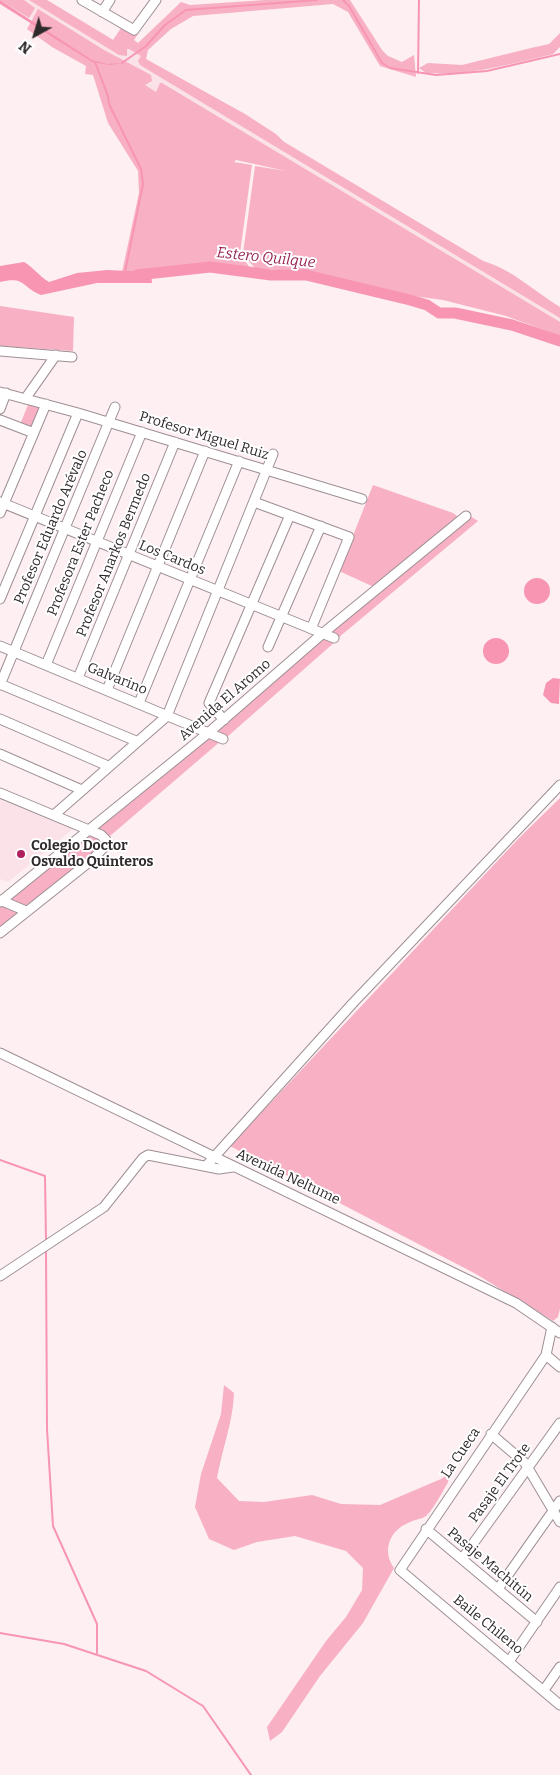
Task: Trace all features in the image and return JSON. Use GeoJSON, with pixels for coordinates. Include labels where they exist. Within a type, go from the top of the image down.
{"type":"FeatureCollection","features":[{"type":"Feature","properties":{"kind":"street"},"geometry":{"type":"LineString","coordinates":[[82,0],[134,30],[156,0]]}},
{"type":"Feature","properties":{"kind":"street"},"geometry":{"type":"LineString","coordinates":[[102,12],[110,0]]}},
{"type":"Feature","properties":{"kind":"street"},"geometry":{"type":"LineString","coordinates":[[0,351],[72,356]]}},
{"type":"Feature","properties":{"kind":"street"},"geometry":{"type":"LineString","coordinates":[[25,399],[56,355]]}},
{"type":"Feature","properties":{"kind":"street"},"geometry":{"type":"LineString","coordinates":[[0,409],[3,393]]}},
{"type":"Feature","properties":{"kind":"street","name":"Profesor Miguel Ruiz"},"geometry":{"type":"LineString","coordinates":[[3,393],[110,422],[362,499]]}},
{"type":"Feature","properties":{"kind":"street"},"geometry":{"type":"LineString","coordinates":[[1,506],[34,433],[42,403]]}},
{"type":"Feature","properties":{"kind":"street","name":"Profesor Eduardo Arévalo"},"geometry":{"type":"LineString","coordinates":[[0,684],[115,407]]}},
{"type":"Feature","properties":{"kind":"street"},"geometry":{"type":"LineString","coordinates":[[0,598],[78,413]]}},
{"type":"Feature","properties":{"kind":"street"},"geometry":{"type":"LineString","coordinates":[[0,420],[34,433]]}},
{"type":"Feature","properties":{"kind":"street","name":"Profesora Ester Pacheco"},"geometry":{"type":"LineString","coordinates":[[46,665],[142,432]]}},
{"type":"Feature","properties":{"kind":"street","name":"Profesor Anarkos Bermedo"},"geometry":{"type":"LineString","coordinates":[[78,678],[175,442]]}},
{"type":"Feature","properties":{"kind":"street"},"geometry":{"type":"LineString","coordinates":[[107,690],[205,451]]}},
{"type":"Feature","properties":{"kind":"street"},"geometry":{"type":"LineString","coordinates":[[54,815],[136,741],[167,716],[273,454]]}},
{"type":"Feature","properties":{"kind":"street"},"geometry":{"type":"LineString","coordinates":[[139,703],[238,462]]}},
{"type":"Feature","properties":{"kind":"street"},"geometry":{"type":"LineString","coordinates":[[254,502],[350,537],[311,629]]}},
{"type":"Feature","properties":{"kind":"street","name":"Los Cardos"},"geometry":{"type":"LineString","coordinates":[[1,506],[34,516],[334,638]]}},
{"type":"Feature","properties":{"kind":"street"},"geometry":{"type":"LineString","coordinates":[[224,720],[209,703],[290,515]]}},
{"type":"Feature","properties":{"kind":"street","name":"Avenida El Aromo"},"geometry":{"type":"LineString","coordinates":[[1,901],[224,720],[322,634],[466,516]]}},
{"type":"Feature","properties":{"kind":"street"},"geometry":{"type":"LineString","coordinates":[[268,647],[321,526]]}},
{"type":"Feature","properties":{"kind":"street","name":"Galvarino"},"geometry":{"type":"LineString","coordinates":[[0,646],[222,739]]}},
{"type":"Feature","properties":{"kind":"street"},"geometry":{"type":"LineString","coordinates":[[0,684],[136,741]]}},
{"type":"Feature","properties":{"kind":"street"},"geometry":{"type":"LineString","coordinates":[[0,719],[108,766]]}},
{"type":"Feature","properties":{"kind":"street"},"geometry":{"type":"LineString","coordinates":[[0,754],[82,790]]}},
{"type":"Feature","properties":{"kind":"street"},"geometry":{"type":"LineString","coordinates":[[206,1166],[353,1003],[560,785]]}},
{"type":"Feature","properties":{"kind":"street"},"geometry":{"type":"LineString","coordinates":[[0,793],[103,836],[107,842],[104,849],[0,933]]}},
{"type":"Feature","properties":{"kind":"street"},"geometry":{"type":"LineString","coordinates":[[1,901],[26,912]]}},
{"type":"Feature","properties":{"kind":"street","name":"Avenida Neltume"},"geometry":{"type":"LineString","coordinates":[[0,1053],[516,1303],[556,1330]]}},
{"type":"Feature","properties":{"kind":"street"},"geometry":{"type":"LineString","coordinates":[[0,1276],[104,1207],[143,1158],[148,1155],[219,1168],[234,1167]]}},
{"type":"Feature","properties":{"kind":"street"},"geometry":{"type":"LineString","coordinates":[[556,1330],[546,1355],[560,1367]]}},
{"type":"Feature","properties":{"kind":"street","name":"La Cueca"},"geometry":{"type":"LineString","coordinates":[[400,1567],[546,1355]]}},
{"type":"Feature","properties":{"kind":"street","name":"Pasaje El Trote"},"geometry":{"type":"LineString","coordinates":[[462,1559],[560,1424]]}},
{"type":"Feature","properties":{"kind":"street"},"geometry":{"type":"LineString","coordinates":[[491,1434],[528,1468],[560,1522]]}},
{"type":"Feature","properties":{"kind":"street"},"geometry":{"type":"LineString","coordinates":[[498,1589],[560,1501]]}},
{"type":"Feature","properties":{"kind":"street","name":"Pasaje Machitún"},"geometry":{"type":"LineString","coordinates":[[426,1529],[537,1622]]}},
{"type":"Feature","properties":{"kind":"street","name":"Baile Chileno"},"geometry":{"type":"LineString","coordinates":[[400,1567],[400,1570],[510,1660],[560,1705]]}},
{"type":"Feature","properties":{"kind":"street"},"geometry":{"type":"LineString","coordinates":[[510,1660],[560,1587]]}},
{"type":"Feature","properties":{"kind":"street"},"geometry":{"type":"LineString","coordinates":[[544,1690],[560,1667]]}},
{"type":"Feature","properties":{"kind":"shaded area"},"geometry":{"type":"Polygon","coordinates":[[[0,0],[24,0],[35,8],[29,18],[0,0]]]}},
{"type":"Feature","properties":{"kind":"shaded area"},"geometry":{"type":"Polygon","coordinates":[[[0,0],[92,60],[107,64],[122,63],[110,65],[92,62],[0,4],[0,0]]]}},
{"type":"Feature","properties":{"kind":"shaded area"},"geometry":{"type":"Polygon","coordinates":[[[1,0],[47,0],[217,101],[560,307],[560,334],[1,0]]]}},
{"type":"Feature","properties":{"kind":"shaded area"},"geometry":{"type":"Polygon","coordinates":[[[29,0],[47,0],[113,40],[123,25],[138,34],[134,40],[138,43],[181,2],[190,5],[265,0],[350,0],[382,50],[388,56],[402,62],[414,55],[416,77],[380,66],[348,12],[333,4],[193,16],[171,29],[148,50],[146,59],[245,114],[276,134],[284,142],[483,261],[514,275],[560,307],[560,318],[140,65],[138,61],[141,56],[129,49],[127,49],[127,56],[119,55],[29,0]]]}},
{"type":"Feature","properties":{"kind":"shaded area"},"geometry":{"type":"Polygon","coordinates":[[[38,9],[104,50],[151,75],[152,81],[145,85],[156,92],[160,83],[162,83],[560,322],[560,336],[506,316],[443,300],[391,293],[306,272],[255,268],[243,253],[255,166],[286,171],[236,160],[234,162],[252,165],[240,253],[250,268],[209,265],[165,271],[122,272],[139,193],[138,171],[108,123],[93,75],[85,74],[86,66],[52,47],[27,29],[38,9]]]}},
{"type":"Feature","properties":{"kind":"shaded area"},"geometry":{"type":"Polygon","coordinates":[[[560,33],[560,47],[553,54],[522,62],[458,73],[426,73],[419,68],[428,63],[462,65],[549,44],[560,33]]]}},
{"type":"Feature","properties":{"kind":"shaded area"},"geometry":{"type":"Polygon","coordinates":[[[24,262],[49,282],[77,273],[107,270],[151,272],[152,283],[97,283],[41,295],[19,281],[0,282],[0,266],[24,262]]]}},
{"type":"Feature","properties":{"kind":"shaded area"},"geometry":{"type":"Polygon","coordinates":[[[0,306],[74,317],[73,351],[0,346],[0,306]]]}},
{"type":"Feature","properties":{"kind":"shaded area"},"geometry":{"type":"Polygon","coordinates":[[[30,400],[46,404],[34,433],[19,427],[30,400]]]}},
{"type":"Feature","properties":{"kind":"shaded area"},"geometry":{"type":"Polygon","coordinates":[[[373,485],[453,513],[458,517],[374,587],[339,571],[373,485]]]}},
{"type":"Feature","properties":{"kind":"shaded area"},"geometry":{"type":"Polygon","coordinates":[[[470,516],[478,521],[338,638],[326,633],[470,516]]]}},
{"type":"Feature","properties":{"kind":"shaded area"},"geometry":{"type":"Polygon","coordinates":[[[537,578],[546,582],[550,591],[546,600],[537,604],[528,600],[524,591],[528,582],[537,578]]]}},
{"type":"Feature","properties":{"kind":"shaded area"},"geometry":{"type":"Polygon","coordinates":[[[324,636],[336,641],[227,737],[214,732],[324,636]]]}},
{"type":"Feature","properties":{"kind":"shaded area"},"geometry":{"type":"Polygon","coordinates":[[[496,638],[505,642],[509,651],[505,660],[496,664],[487,660],[483,651],[487,642],[496,638]]]}},
{"type":"Feature","properties":{"kind":"shaded area"},"geometry":{"type":"Polygon","coordinates":[[[553,678],[560,679],[559,704],[551,703],[543,695],[546,683],[553,678]]]}},
{"type":"Feature","properties":{"kind":"shaded area"},"geometry":{"type":"Polygon","coordinates":[[[208,736],[222,740],[110,836],[97,828],[208,736]]]}},
{"type":"Feature","properties":{"kind":"shaded area"},"geometry":{"type":"Polygon","coordinates":[[[560,798],[560,1309],[558,1317],[553,1321],[476,1274],[230,1146],[519,838],[560,798]]]}},
{"type":"Feature","properties":{"kind":"shaded area","name":"Colegio Doctor Osvaldo Quinteros"},"geometry":{"type":"Polygon","coordinates":[[[0,800],[73,829],[8,882],[0,879],[0,800]]]}},
{"type":"Feature","properties":{"kind":"shaded area"},"geometry":{"type":"Polygon","coordinates":[[[88,830],[107,842],[26,911],[2,901],[88,830]]]}},
{"type":"Feature","properties":{"kind":"shaded area"},"geometry":{"type":"Polygon","coordinates":[[[2,905],[20,913],[0,928],[0,906],[2,905]]]}},
{"type":"Feature","properties":{"kind":"shaded area"},"geometry":{"type":"Polygon","coordinates":[[[224,1385],[234,1393],[232,1414],[217,1478],[239,1501],[264,1502],[312,1495],[341,1504],[380,1505],[441,1479],[455,1469],[430,1512],[426,1516],[401,1527],[392,1536],[389,1542],[388,1555],[394,1568],[363,1623],[320,1676],[282,1732],[270,1741],[267,1727],[326,1641],[346,1617],[362,1590],[363,1568],[346,1551],[295,1536],[257,1542],[234,1550],[209,1539],[195,1507],[201,1474],[221,1414],[224,1385]]]}},
{"type":"Feature","properties":{"kind":"waterway"},"geometry":{"type":"LineString","coordinates":[[122,63],[146,46],[165,25],[186,10],[317,0]]}},
{"type":"Feature","properties":{"kind":"waterway"},"geometry":{"type":"LineString","coordinates":[[343,0],[349,6],[382,63],[390,68],[436,75],[487,71],[560,54]]}},
{"type":"Feature","properties":{"kind":"waterway"},"geometry":{"type":"LineString","coordinates":[[418,73],[419,0]]}},
{"type":"Feature","properties":{"kind":"waterway"},"geometry":{"type":"LineString","coordinates":[[95,62],[108,96],[109,104],[141,169],[143,184],[125,272]]}},
{"type":"Feature","properties":{"kind":"waterway","name":"Estero Quilque"},"geometry":{"type":"LineString","coordinates":[[137,275],[210,267],[271,275],[306,275],[410,300],[427,305],[439,313],[455,313],[512,325],[560,341]]}},
{"type":"Feature","properties":{"kind":"waterway"},"geometry":{"type":"LineString","coordinates":[[0,1160],[45,1176],[46,1241]]}},
{"type":"Feature","properties":{"kind":"waterway"},"geometry":{"type":"LineString","coordinates":[[46,1250],[47,1429],[53,1526],[97,1624],[97,1653]]}},
{"type":"Feature","properties":{"kind":"waterway"},"geometry":{"type":"LineString","coordinates":[[0,1633],[64,1644],[146,1671],[203,1706],[251,1775]]}},
{"type":"Feature","properties":{"kind":"place","name":"Colegio Doctor Osvaldo Quinteros"},"geometry":{"type":"Point","coordinates":[21,854]}}]}
